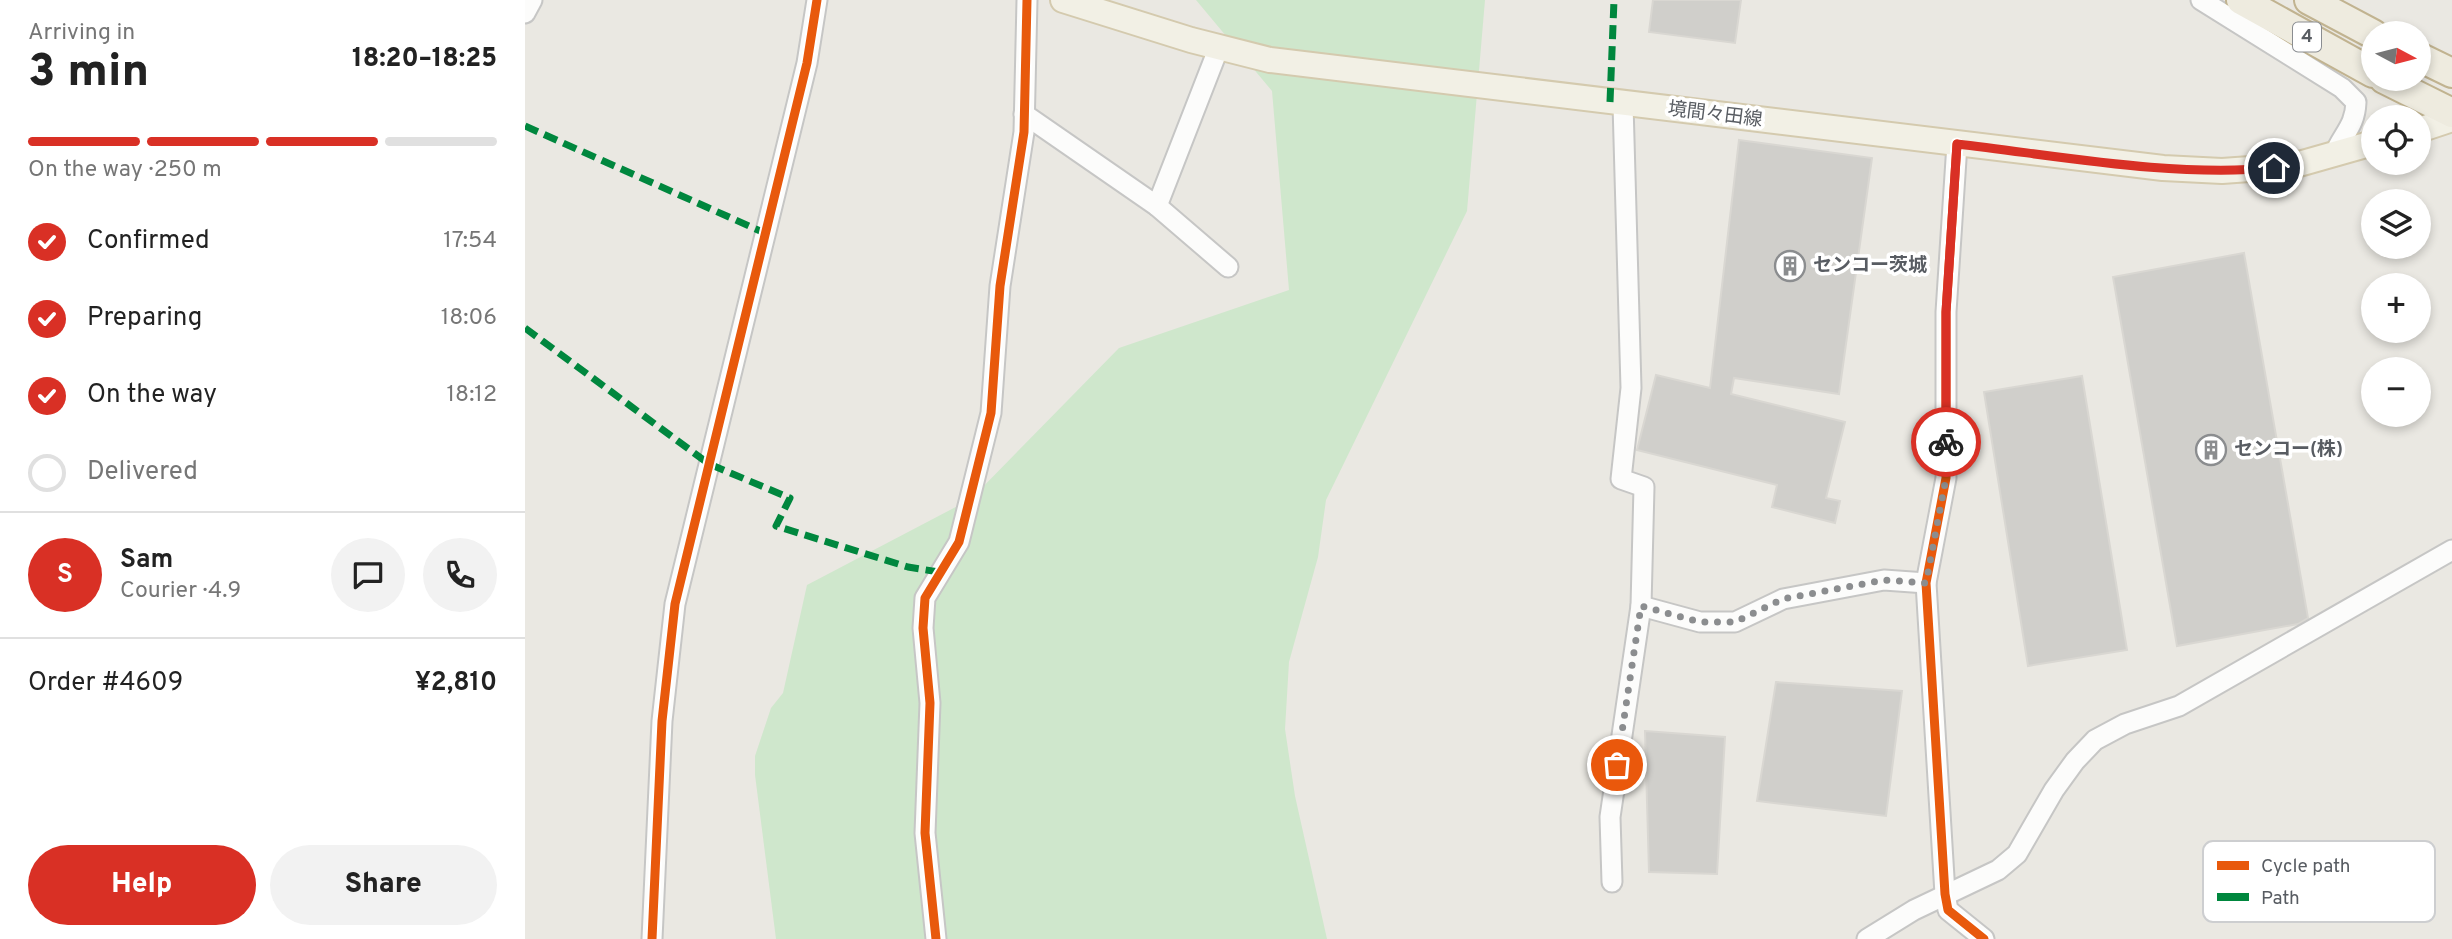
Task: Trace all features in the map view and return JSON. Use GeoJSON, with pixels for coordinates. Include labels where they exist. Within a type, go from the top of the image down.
{"type":"FeatureCollection","features":[{"type":"Feature","properties":{"kind":"highway","name":"4"},"geometry":{"type":"LineString","coordinates":[[2241,0],[2361,66]]}},
{"type":"Feature","properties":{"kind":"highway","name":"4"},"geometry":{"type":"LineString","coordinates":[[2309,0],[2361,28]]}},
{"type":"Feature","properties":{"kind":"highway"},"geometry":{"type":"LineString","coordinates":[[2431,63],[2452,73]]}},
{"type":"Feature","properties":{"kind":"highway"},"geometry":{"type":"LineString","coordinates":[[2408,91],[2452,113]]}},
{"type":"Feature","properties":{"kind":"main road","name":"境間々田線"},"geometry":{"type":"LineString","coordinates":[[1063,0],[1270,60],[2163,168],[2223,170],[2292,166],[2361,147]]}},
{"type":"Feature","properties":{"kind":"main road"},"geometry":{"type":"LineString","coordinates":[[2431,126],[2452,119]]}},
{"type":"Feature","properties":{"kind":"street"},"geometry":{"type":"LineString","coordinates":[[525,13],[533,0]]}},
{"type":"Feature","properties":{"kind":"street"},"geometry":{"type":"LineString","coordinates":[[652,939],[662,721],[675,604],[801,90],[817,0]]}},
{"type":"Feature","properties":{"kind":"street"},"geometry":{"type":"LineString","coordinates":[[936,939],[925,833],[930,703],[923,628],[925,598],[959,542],[991,413],[1000,286],[1024,114],[1027,0]]}},
{"type":"Feature","properties":{"kind":"street"},"geometry":{"type":"LineString","coordinates":[[2201,0],[2342,88],[2356,102],[2355,123],[2341,138],[2334,155]]}},
{"type":"Feature","properties":{"kind":"street"},"geometry":{"type":"LineString","coordinates":[[1157,206],[1219,47]]}},
{"type":"Feature","properties":{"kind":"street"},"geometry":{"type":"LineString","coordinates":[[1612,883],[1610,817],[1641,606],[1644,488],[1621,479],[1631,388],[1623,104]]}},
{"type":"Feature","properties":{"kind":"street"},"geometry":{"type":"LineString","coordinates":[[1024,114],[1157,206],[1228,267]]}},
{"type":"Feature","properties":{"kind":"street"},"geometry":{"type":"LineString","coordinates":[[1957,144],[1946,312],[1946,478],[1926,583],[1945,894],[1948,910],[1984,939]]}},
{"type":"Feature","properties":{"kind":"street"},"geometry":{"type":"LineString","coordinates":[[1867,939],[1945,894],[1998,870],[2017,854],[2054,790],[2075,761],[2095,740],[2125,724],[2179,706],[2452,550]]}},
{"type":"Feature","properties":{"kind":"street"},"geometry":{"type":"LineString","coordinates":[[1641,606],[1700,622],[1735,622],[1783,599],[1884,580],[1926,583]]}},
{"type":"Feature","properties":{"kind":"green space"},"geometry":{"type":"Polygon","coordinates":[[[1196,0],[1485,0],[1467,211],[1326,500],[1318,557],[1289,662],[1285,729],[1295,796],[1327,939],[776,939],[755,775],[755,756],[771,708],[783,693],[807,585],[971,499],[1119,348],[1289,290],[1272,91],[1196,0]]]}},
{"type":"Feature","properties":{"kind":"building"},"geometry":{"type":"Polygon","coordinates":[[[1653,0],[1741,0],[1735,43],[1649,32],[1653,0]]]}},
{"type":"Feature","properties":{"kind":"building","name":"センコー茨城"},"geometry":{"type":"Polygon","coordinates":[[[1739,140],[1872,158],[1839,394],[1734,378],[1731,394],[1845,422],[1826,498],[1840,501],[1835,523],[1772,507],[1777,485],[1637,450],[1656,375],[1710,388],[1739,140]]]}},
{"type":"Feature","properties":{"kind":"building","name":"センコー(株)"},"geometry":{"type":"Polygon","coordinates":[[[2244,253],[2308,618],[2298,624],[2177,646],[2113,277],[2244,253]]]}},
{"type":"Feature","properties":{"kind":"building"},"geometry":{"type":"Polygon","coordinates":[[[2082,376],[2127,650],[2028,666],[1984,392],[2082,376]]]}},
{"type":"Feature","properties":{"kind":"building"},"geometry":{"type":"Polygon","coordinates":[[[1776,682],[1902,691],[1886,816],[1757,801],[1776,682]]]}},
{"type":"Feature","properties":{"kind":"building"},"geometry":{"type":"Polygon","coordinates":[[[1645,731],[1725,737],[1717,874],[1649,872],[1645,731]]]}},
{"type":"Feature","properties":{"kind":"marked path"},"geometry":{"type":"LineString","coordinates":[[1610,102],[1614,0]]}},
{"type":"Feature","properties":{"kind":"marked path"},"geometry":{"type":"LineString","coordinates":[[525,126],[767,234]]}},
{"type":"Feature","properties":{"kind":"marked path"},"geometry":{"type":"LineString","coordinates":[[525,328],[709,464],[790,498],[776,526],[908,567],[939,572]]}},
{"type":"Feature","properties":{"kind":"cycle path"},"geometry":{"type":"LineString","coordinates":[[652,939],[662,721],[675,604],[807,63],[817,0]]}},
{"type":"Feature","properties":{"kind":"cycle path"},"geometry":{"type":"LineString","coordinates":[[936,939],[925,833],[930,703],[923,628],[925,598],[959,542],[991,413],[1000,286],[1024,132],[1027,0]]}},
{"type":"Feature","properties":{"kind":"cycle path"},"geometry":{"type":"LineString","coordinates":[[1957,144],[1946,312],[1946,478],[1926,583],[1945,894],[1948,910],[1984,939]]}},
{"type":"Feature","properties":{"kind":"way so far"},"geometry":{"type":"LineString","coordinates":[[1617,765],[1641,606],[1700,622],[1735,622],[1783,599],[1832,592],[1884,580],[1926,583],[1946,478],[1946,442]]}},
{"type":"Feature","properties":{"kind":"place","name":"センコー茨城"},"geometry":{"type":"Point","coordinates":[1790,266]}},
{"type":"Feature","properties":{"kind":"place","name":"センコー(株)"},"geometry":{"type":"Point","coordinates":[2211,450]}},
{"type":"Feature","properties":{"kind":"route"},"geometry":{"type":"LineString","coordinates":[[1946,442],[1946,312],[1957,144],[2163,168],[2274,168]]}}]}
